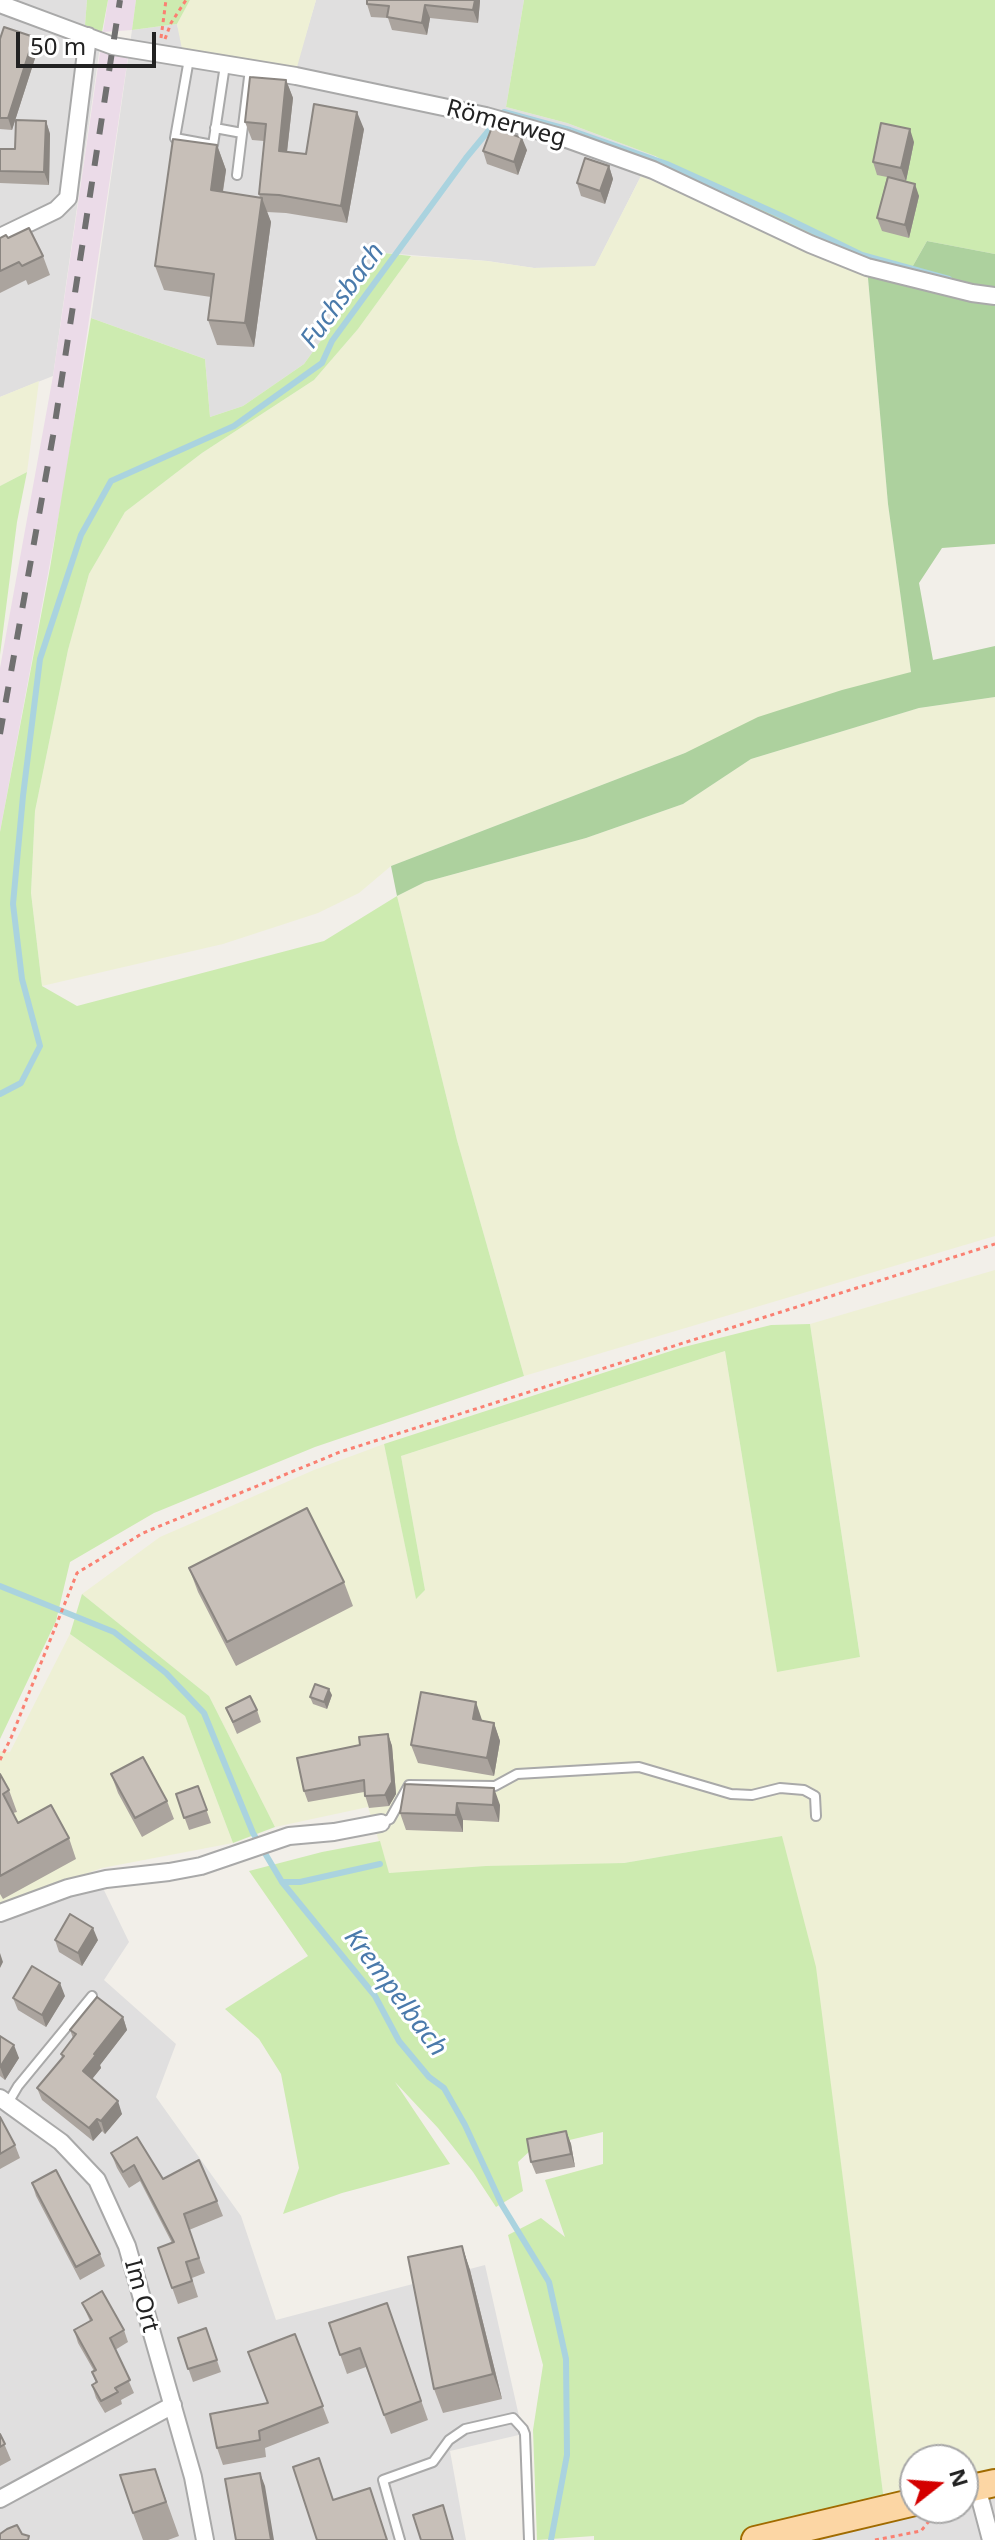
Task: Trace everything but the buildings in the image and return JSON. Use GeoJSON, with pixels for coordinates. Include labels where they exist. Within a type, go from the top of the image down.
{"type":"FeatureCollection","features":[{"type":"Feature","properties":{"kind":"main road"},"geometry":{"type":"LineString","coordinates":[[755,2540],[899,2506]]}},
{"type":"Feature","properties":{"kind":"street","name":"Römerweg"},"geometry":{"type":"LineString","coordinates":[[0,4],[113,46],[296,76],[486,116],[564,138],[653,170],[810,244],[867,267],[995,296]]}},
{"type":"Feature","properties":{"kind":"street"},"geometry":{"type":"LineString","coordinates":[[0,237],[56,210],[68,198],[88,36]]}},
{"type":"Feature","properties":{"kind":"street"},"geometry":{"type":"LineString","coordinates":[[0,1913],[68,1888],[106,1879],[201,1866],[289,1836],[381,1823]]}},
{"type":"Feature","properties":{"kind":"street","name":"Im Ort"},"geometry":{"type":"LineString","coordinates":[[4,2100],[61,2142],[97,2180],[127,2246],[193,2477],[205,2540]]}},
{"type":"Feature","properties":{"kind":"street"},"geometry":{"type":"LineString","coordinates":[[0,2499],[173,2405]]}},
{"type":"Feature","properties":{"kind":"street"},"geometry":{"type":"LineString","coordinates":[[979,2492],[991,2540]]}},
{"type":"Feature","properties":{"kind":"lane"},"geometry":{"type":"LineString","coordinates":[[189,59],[175,138],[213,145],[225,65]]}},
{"type":"Feature","properties":{"kind":"lane"},"geometry":{"type":"LineString","coordinates":[[237,175],[250,69]]}},
{"type":"Feature","properties":{"kind":"lane"},"geometry":{"type":"LineString","coordinates":[[215,128],[242,133]]}},
{"type":"Feature","properties":{"kind":"lane"},"geometry":{"type":"LineString","coordinates":[[381,1823],[390,1819],[409,1785],[495,1786],[517,1774],[639,1767],[731,1794],[752,1795],[780,1788],[804,1790],[815,1796],[816,1816]]}},
{"type":"Feature","properties":{"kind":"lane"},"geometry":{"type":"LineString","coordinates":[[4,2100],[92,1996]]}},
{"type":"Feature","properties":{"kind":"lane"},"geometry":{"type":"LineString","coordinates":[[400,2540],[383,2480],[433,2462],[449,2440],[465,2429],[513,2418],[525,2434],[529,2540]]}},
{"type":"Feature","properties":{"kind":"path"},"geometry":{"type":"LineString","coordinates":[[159,54],[166,0]]}},
{"type":"Feature","properties":{"kind":"path"},"geometry":{"type":"LineString","coordinates":[[159,54],[171,23],[186,0]]}},
{"type":"Feature","properties":{"kind":"path"},"geometry":{"type":"LineString","coordinates":[[0,1760],[77,1573],[143,1533],[340,1452],[995,1244]]}},
{"type":"Feature","properties":{"kind":"path"},"geometry":{"type":"LineString","coordinates":[[875,2540],[921,2531],[927,2524]]}},
{"type":"Feature","properties":{"kind":"shaded area"},"geometry":{"type":"Polygon","coordinates":[[[0,0],[87,0],[85,25],[102,32],[53,376],[0,397],[0,0]]]}},
{"type":"Feature","properties":{"kind":"shaded area"},"geometry":{"type":"Polygon","coordinates":[[[108,0],[136,0],[132,30],[103,32],[108,0]]]}},
{"type":"Feature","properties":{"kind":"shaded area"},"geometry":{"type":"Polygon","coordinates":[[[316,0],[524,0],[506,107],[567,123],[655,156],[641,176],[595,267],[534,268],[384,253],[304,364],[243,406],[210,417],[205,359],[91,318],[132,30],[177,24],[183,49],[296,67],[316,0]]]}},
{"type":"Feature","properties":{"kind":"shaded area"},"geometry":{"type":"Polygon","coordinates":[[[100,52],[128,57],[65,482],[0,832],[0,668],[53,376],[100,52]]]}},
{"type":"Feature","properties":{"kind":"shaded area"},"geometry":{"type":"Polygon","coordinates":[[[102,1886],[129,1942],[104,1980],[176,2044],[156,2097],[241,2216],[276,2320],[485,2265],[523,2434],[450,2451],[466,2540],[0,2540],[0,1918],[102,1886]]]}},
{"type":"Feature","properties":{"kind":"shaded area"},"geometry":{"type":"Polygon","coordinates":[[[995,2483],[995,2540],[755,2540],[899,2511],[899,2524],[979,2524],[979,2486],[995,2483]]]}},
{"type":"Feature","properties":{"kind":"green space"},"geometry":{"type":"Polygon","coordinates":[[[87,0],[108,0],[102,32],[85,25],[87,0]]]}},
{"type":"Feature","properties":{"kind":"green space"},"geometry":{"type":"Polygon","coordinates":[[[136,0],[190,0],[177,24],[132,30],[136,0]]]}},
{"type":"Feature","properties":{"kind":"green space"},"geometry":{"type":"Polygon","coordinates":[[[190,0],[316,0],[297,67],[182,49],[177,24],[190,0]]]}},
{"type":"Feature","properties":{"kind":"green space"},"geometry":{"type":"Polygon","coordinates":[[[524,0],[995,0],[995,254],[927,241],[906,278],[867,267],[655,156],[567,123],[506,107],[524,0]]]}},
{"type":"Feature","properties":{"kind":"green space"},"geometry":{"type":"Polygon","coordinates":[[[641,176],[867,267],[888,504],[911,672],[685,753],[391,866],[359,893],[318,913],[223,944],[42,986],[31,893],[35,811],[68,650],[89,574],[125,512],[202,453],[314,380],[358,329],[411,256],[487,261],[534,268],[595,266],[641,176]]]}},
{"type":"Feature","properties":{"kind":"green space"},"geometry":{"type":"Polygon","coordinates":[[[927,241],[995,254],[995,544],[942,548],[919,583],[933,660],[995,646],[995,697],[919,708],[751,759],[683,804],[586,838],[425,882],[397,896],[391,866],[685,753],[758,717],[911,672],[888,504],[867,267],[906,278],[927,241]]]}},
{"type":"Feature","properties":{"kind":"green space"},"geometry":{"type":"Polygon","coordinates":[[[384,253],[411,256],[358,329],[314,380],[202,453],[125,512],[89,574],[68,650],[35,811],[31,893],[42,986],[77,1006],[324,941],[397,896],[457,1140],[524,1376],[315,1447],[154,1513],[70,1562],[56,1621],[0,1739],[0,832],[50,568],[91,318],[205,359],[210,417],[243,406],[304,364],[384,253]]]}},
{"type":"Feature","properties":{"kind":"green space"},"geometry":{"type":"Polygon","coordinates":[[[39,381],[27,472],[0,486],[0,397],[39,381]]]}},
{"type":"Feature","properties":{"kind":"green space"},"geometry":{"type":"Polygon","coordinates":[[[27,472],[17,522],[0,655],[0,486],[27,472]]]}},
{"type":"Feature","properties":{"kind":"green space"},"geometry":{"type":"Polygon","coordinates":[[[995,697],[995,1236],[524,1376],[457,1140],[397,896],[425,882],[586,838],[683,804],[751,759],[919,708],[995,697]]]}},
{"type":"Feature","properties":{"kind":"green space"},"geometry":{"type":"Polygon","coordinates":[[[995,1270],[995,2483],[979,2486],[979,2444],[899,2444],[899,2506],[885,2509],[829,2074],[782,1836],[624,1863],[389,1873],[368,1807],[275,1827],[209,1696],[82,1594],[160,1537],[314,1470],[384,1444],[416,1598],[425,1590],[401,1456],[725,1351],[777,1671],[860,1657],[810,1324],[995,1270]]]}},
{"type":"Feature","properties":{"kind":"green space"},"geometry":{"type":"Polygon","coordinates":[[[810,1324],[860,1657],[777,1672],[725,1351],[401,1456],[425,1590],[416,1599],[384,1444],[680,1348],[771,1325],[810,1324]]]}},
{"type":"Feature","properties":{"kind":"green space"},"geometry":{"type":"Polygon","coordinates":[[[82,1594],[209,1696],[275,1827],[233,1843],[185,1716],[70,1634],[82,1594]]]}},
{"type":"Feature","properties":{"kind":"green space"},"geometry":{"type":"Polygon","coordinates":[[[70,1634],[185,1716],[233,1843],[102,1868],[0,1904],[0,1751],[10,1752],[70,1634]]]}},
{"type":"Feature","properties":{"kind":"green space"},"geometry":{"type":"Polygon","coordinates":[[[782,1836],[816,1967],[885,2509],[755,2540],[594,2540],[594,2536],[537,2540],[533,2430],[543,2365],[508,2235],[541,2218],[565,2237],[545,2180],[603,2164],[603,2132],[532,2149],[518,2162],[523,2191],[496,2207],[438,2128],[395,2082],[450,2164],[342,2193],[283,2214],[299,2168],[281,2074],[259,2039],[225,2009],[308,1956],[249,1871],[380,1841],[389,1873],[486,1866],[624,1863],[782,1836]]]}},
{"type":"Feature","properties":{"kind":"waterway","name":"Fuchsbach"},"geometry":{"type":"LineString","coordinates":[[0,1094],[21,1083],[40,1046],[22,979],[13,904],[40,659],[81,535],[111,481],[234,426],[322,363],[332,341],[466,158],[504,112],[570,130],[667,164],[862,255],[949,279]]}},
{"type":"Feature","properties":{"kind":"waterway","name":"Krempelbach"},"geometry":{"type":"LineString","coordinates":[[0,1586],[114,1632],[166,1673],[204,1713],[253,1833],[282,1882],[375,1996],[399,2041],[429,2077],[444,2088],[502,2205],[549,2282],[566,2359],[567,2455],[551,2540]]}},
{"type":"Feature","properties":{"kind":"waterway"},"geometry":{"type":"LineString","coordinates":[[282,1882],[300,1882],[380,1864]]}},
{"type":"Feature","properties":{"kind":"railway"},"geometry":{"type":"LineString","coordinates":[[0,734],[53,436],[120,0]]}}]}
